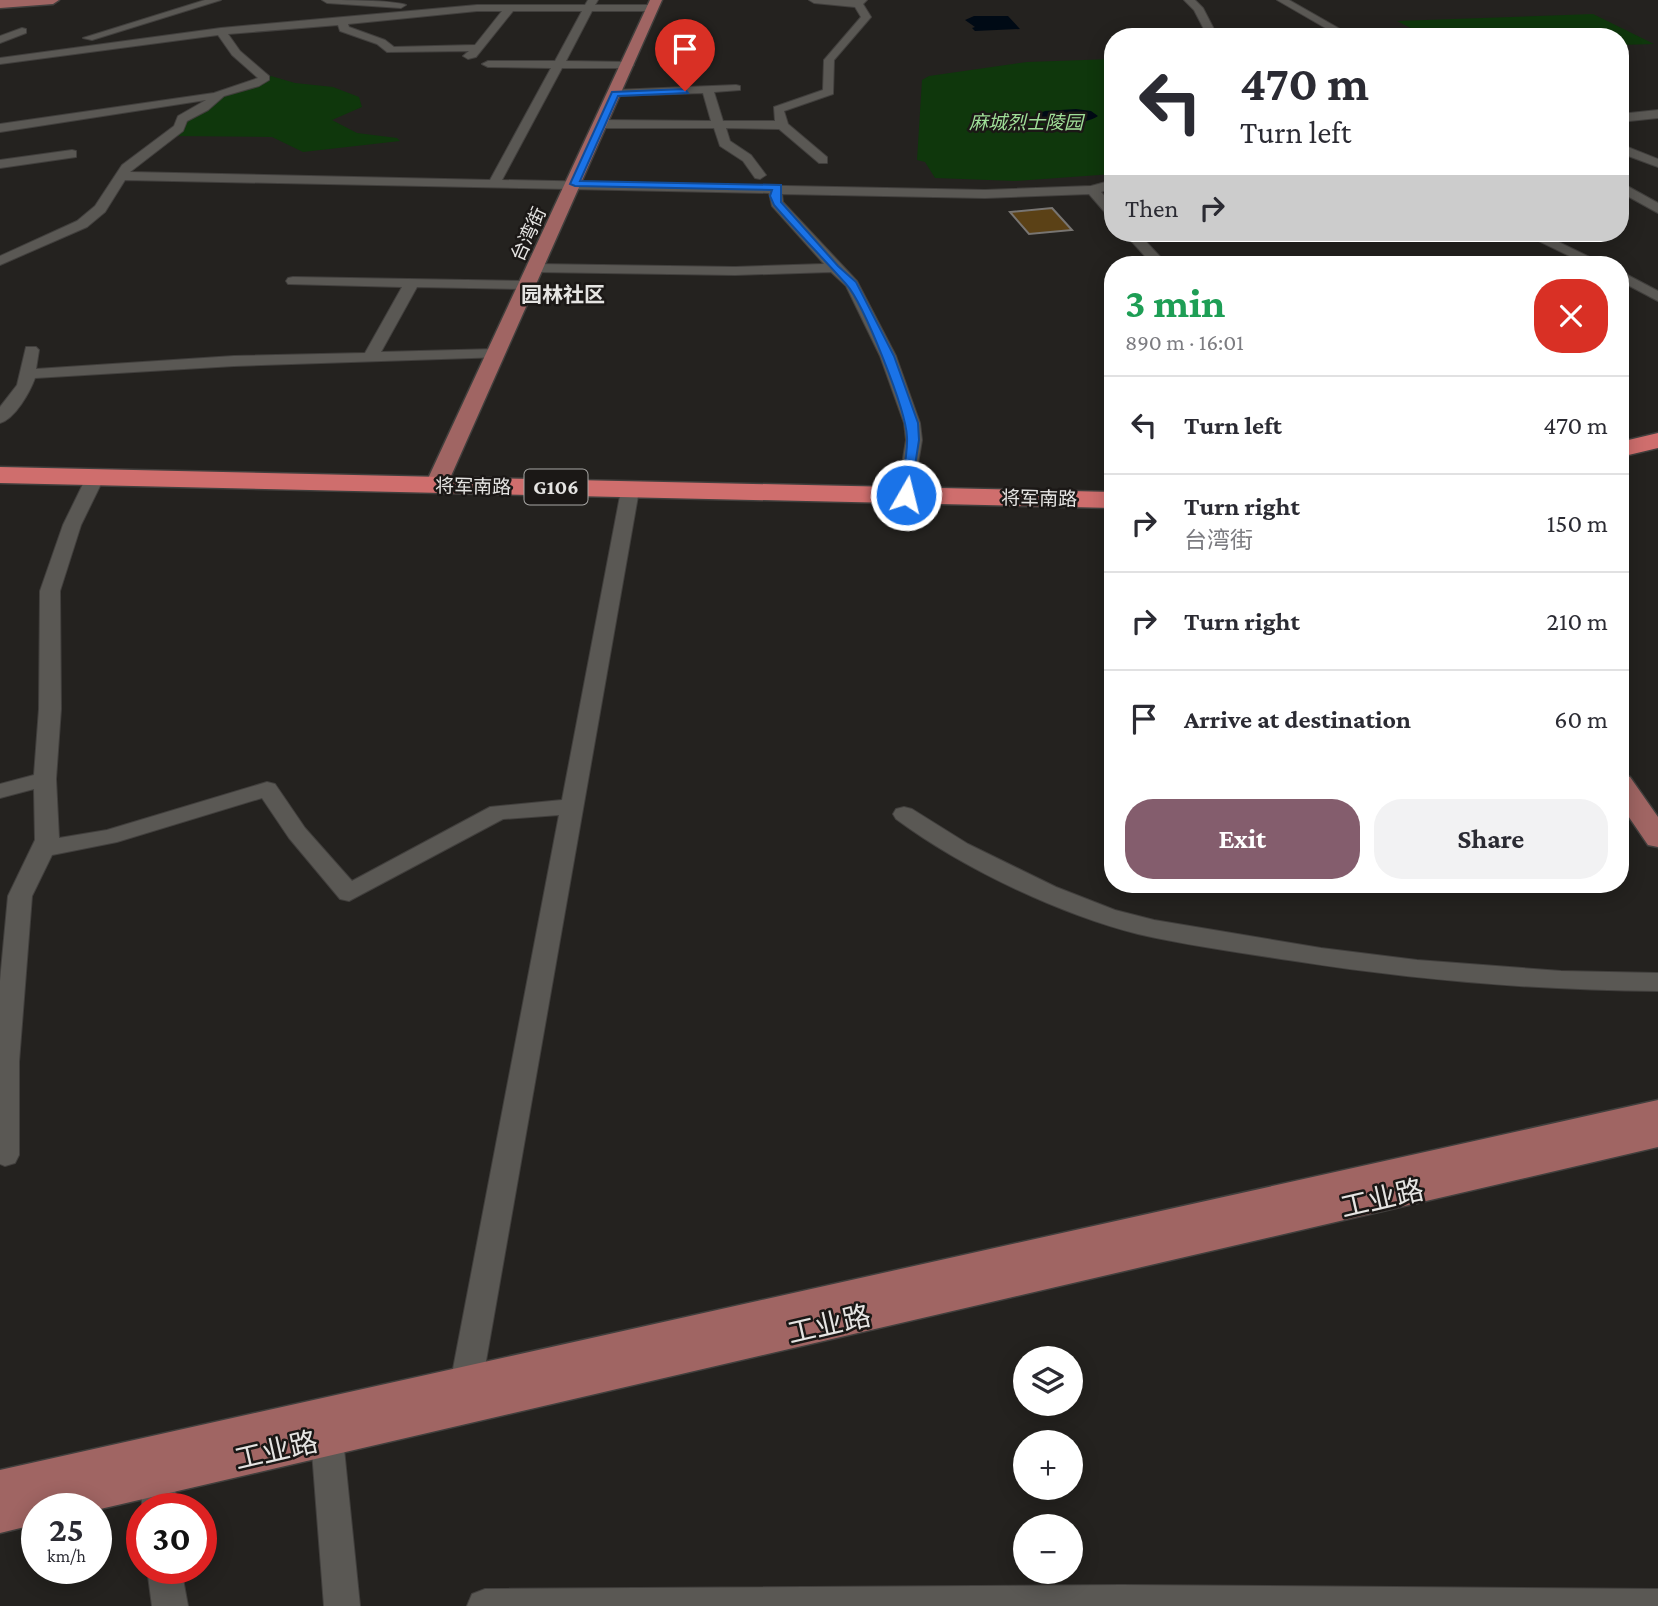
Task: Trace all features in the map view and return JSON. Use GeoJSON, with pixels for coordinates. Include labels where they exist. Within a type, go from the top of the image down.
{"type":"FeatureCollection","features":[{"type":"Feature","properties":{"kind":"highway"},"geometry":{"type":"LineString","coordinates":[[1629,440],[1658,432]]}},
{"type":"Feature","properties":{"kind":"highway"},"geometry":{"type":"LineString","coordinates":[[1629,448],[1658,440]]}},
{"type":"Feature","properties":{"kind":"highway","name":"将军南路"},"geometry":{"type":"LineString","coordinates":[[0,475],[1104,500]]}},
{"type":"Feature","properties":{"kind":"highway","name":"将军南路"},"geometry":{"type":"LineString","coordinates":[[0,482],[1104,507]]}},
{"type":"Feature","properties":{"kind":"main road"},"geometry":{"type":"LineString","coordinates":[[0,4],[33,0]]}},
{"type":"Feature","properties":{"kind":"main road"},"geometry":{"type":"LineString","coordinates":[[0,4],[53,0]]}},
{"type":"Feature","properties":{"kind":"main road","name":"台湾街"},"geometry":{"type":"LineString","coordinates":[[436,485],[575,184],[654,4]]}},
{"type":"Feature","properties":{"kind":"main road"},"geometry":{"type":"LineString","coordinates":[[1629,795],[1658,838]]}},
{"type":"Feature","properties":{"kind":"main road","name":"工业路"},"geometry":{"type":"LineString","coordinates":[[158,1493],[464,1396],[1658,1113]]}},
{"type":"Feature","properties":{"kind":"main road","name":"工业路"},"geometry":{"type":"LineString","coordinates":[[0,1489],[464,1396],[1658,1134]]}},
{"type":"Feature","properties":{"kind":"main road","name":"工业路"},"geometry":{"type":"LineString","coordinates":[[0,1513],[126,1497]]}},
{"type":"Feature","properties":{"kind":"street"},"geometry":{"type":"LineString","coordinates":[[0,61],[216,0]]}},
{"type":"Feature","properties":{"kind":"street"},"geometry":{"type":"LineString","coordinates":[[327,0],[471,8]]}},
{"type":"Feature","properties":{"kind":"street"},"geometry":{"type":"LineString","coordinates":[[814,0],[860,2],[866,17],[829,60],[829,92],[778,109],[782,125],[823,160]]}},
{"type":"Feature","properties":{"kind":"street"},"geometry":{"type":"LineString","coordinates":[[1189,0],[1198,8],[1208,28]]}},
{"type":"Feature","properties":{"kind":"street"},"geometry":{"type":"LineString","coordinates":[[1282,0],[1333,28]]}},
{"type":"Feature","properties":{"kind":"street"},"geometry":{"type":"LineString","coordinates":[[495,182],[591,4]]}},
{"type":"Feature","properties":{"kind":"street"},"geometry":{"type":"LineString","coordinates":[[0,61],[220,31],[471,8],[654,4]]}},
{"type":"Feature","properties":{"kind":"street"},"geometry":{"type":"LineString","coordinates":[[437,58],[472,55],[511,7]]}},
{"type":"Feature","properties":{"kind":"street"},"geometry":{"type":"LineString","coordinates":[[342,21],[344,29],[381,42],[391,50],[478,48]]}},
{"type":"Feature","properties":{"kind":"street"},"geometry":{"type":"LineString","coordinates":[[0,40],[22,31]]}},
{"type":"Feature","properties":{"kind":"street"},"geometry":{"type":"LineString","coordinates":[[0,128],[220,94],[255,84],[265,78],[236,53],[220,31]]}},
{"type":"Feature","properties":{"kind":"street"},"geometry":{"type":"LineString","coordinates":[[488,64],[628,65]]}},
{"type":"Feature","properties":{"kind":"street"},"geometry":{"type":"LineString","coordinates":[[615,93],[736,88]]}},
{"type":"Feature","properties":{"kind":"street"},"geometry":{"type":"LineString","coordinates":[[708,90],[727,147],[747,158],[760,175]]}},
{"type":"Feature","properties":{"kind":"street"},"geometry":{"type":"LineString","coordinates":[[0,261],[82,225],[100,209],[119,176],[179,128],[181,119],[204,108],[220,94]]}},
{"type":"Feature","properties":{"kind":"street"},"geometry":{"type":"LineString","coordinates":[[85,129],[192,114]]}},
{"type":"Feature","properties":{"kind":"street"},"geometry":{"type":"LineString","coordinates":[[1629,117],[1658,114]]}},
{"type":"Feature","properties":{"kind":"street"},"geometry":{"type":"LineString","coordinates":[[602,124],[782,125]]}},
{"type":"Feature","properties":{"kind":"street"},"geometry":{"type":"LineString","coordinates":[[1629,152],[1658,163]]}},
{"type":"Feature","properties":{"kind":"street"},"geometry":{"type":"LineString","coordinates":[[0,164],[72,154]]}},
{"type":"Feature","properties":{"kind":"street"},"geometry":{"type":"LineString","coordinates":[[119,176],[778,187],[985,194],[1092,190],[1104,187]]}},
{"type":"Feature","properties":{"kind":"street"},"geometry":{"type":"LineString","coordinates":[[778,187],[775,196],[777,203],[852,284],[888,356],[908,406],[914,440],[906,495]]}},
{"type":"Feature","properties":{"kind":"street"},"geometry":{"type":"LineString","coordinates":[[1092,190],[1104,198]]}},
{"type":"Feature","properties":{"kind":"street"},"geometry":{"type":"LineString","coordinates":[[1629,191],[1658,209]]}},
{"type":"Feature","properties":{"kind":"street"},"geometry":{"type":"LineString","coordinates":[[1629,202],[1645,201]]}},
{"type":"Feature","properties":{"kind":"street"},"geometry":{"type":"LineString","coordinates":[[1139,242],[1153,256]]}},
{"type":"Feature","properties":{"kind":"street"},"geometry":{"type":"LineString","coordinates":[[1549,242],[1579,256]]}},
{"type":"Feature","properties":{"kind":"street"},"geometry":{"type":"LineString","coordinates":[[536,268],[735,271],[835,268]]}},
{"type":"Feature","properties":{"kind":"street"},"geometry":{"type":"LineString","coordinates":[[1629,280],[1658,297]]}},
{"type":"Feature","properties":{"kind":"street"},"geometry":{"type":"LineString","coordinates":[[293,281],[528,285]]}},
{"type":"Feature","properties":{"kind":"street"},"geometry":{"type":"LineString","coordinates":[[372,356],[373,348],[412,283]]}},
{"type":"Feature","properties":{"kind":"street"},"geometry":{"type":"LineString","coordinates":[[0,418],[23,387],[29,374],[26,365],[31,350]]}},
{"type":"Feature","properties":{"kind":"street"},"geometry":{"type":"LineString","coordinates":[[29,374],[123,370],[162,364],[496,354]]}},
{"type":"Feature","properties":{"kind":"street"},"geometry":{"type":"LineString","coordinates":[[5,1155],[6,1062],[20,896],[47,840],[45,779],[50,709],[50,591],[78,511],[92,484]]}},
{"type":"Feature","properties":{"kind":"street"},"geometry":{"type":"LineString","coordinates":[[464,1396],[629,496]]}},
{"type":"Feature","properties":{"kind":"street"},"geometry":{"type":"LineString","coordinates":[[0,791],[45,779]]}},
{"type":"Feature","properties":{"kind":"street"},"geometry":{"type":"LineString","coordinates":[[42,849],[108,837],[267,789],[298,833],[349,892],[498,813],[572,807]]}},
{"type":"Feature","properties":{"kind":"street"},"geometry":{"type":"LineString","coordinates":[[904,814],[933,836],[995,868],[1065,901],[1138,925],[1336,960],[1428,971],[1602,982],[1658,982]]}},
{"type":"Feature","properties":{"kind":"street"},"geometry":{"type":"LineString","coordinates":[[327,1439],[342,1606]]}},
{"type":"Feature","properties":{"kind":"street"},"geometry":{"type":"LineString","coordinates":[[167,1584],[170,1606]]}},
{"type":"Feature","properties":{"kind":"street"},"geometry":{"type":"LineString","coordinates":[[485,1606],[1121,1602],[1658,1606]]}},
{"type":"Feature","properties":{"kind":"green space"},"geometry":{"type":"Polygon","coordinates":[[[1593,14],[1621,28],[1411,28],[1397,21],[1593,14]]]}},
{"type":"Feature","properties":{"kind":"green space"},"geometry":{"type":"Polygon","coordinates":[[[1629,32],[1654,44],[1629,45],[1629,32]]]}},
{"type":"Feature","properties":{"kind":"green space","name":"麻城烈士陵园"},"geometry":{"type":"Polygon","coordinates":[[[1104,59],[1104,175],[1015,181],[935,178],[925,162],[917,160],[922,80],[929,76],[1027,62],[1104,59]]]}},
{"type":"Feature","properties":{"kind":"green space"},"geometry":{"type":"Polygon","coordinates":[[[271,76],[295,83],[333,87],[359,97],[362,107],[332,120],[357,133],[397,138],[400,141],[303,152],[272,137],[170,136],[201,107],[216,98],[260,83],[271,76]]]}},
{"type":"Feature","properties":{"kind":"shaded area"},"geometry":{"type":"Polygon","coordinates":[[[974,16],[1008,16],[1020,29],[975,31],[972,28],[975,27],[965,20],[974,16]]]}},
{"type":"Feature","properties":{"kind":"shaded area"},"geometry":{"type":"Polygon","coordinates":[[[1045,111],[1091,111],[1098,116],[1066,124],[1048,122],[1035,115],[1045,111]]]}},
{"type":"Feature","properties":{"kind":"building"},"geometry":{"type":"Polygon","coordinates":[[[1052,208],[1072,230],[1029,234],[1010,212],[1052,208]]]}},
{"type":"Feature","properties":{"kind":"district","name":"园林社区"},"geometry":{"type":"Point","coordinates":[563,295]}},
{"type":"Feature","properties":{"kind":"route"},"geometry":{"type":"LineString","coordinates":[[685,91],[615,93],[575,184],[778,187],[775,201],[852,284],[888,356],[912,423],[914,440],[906,495]]}}]}
